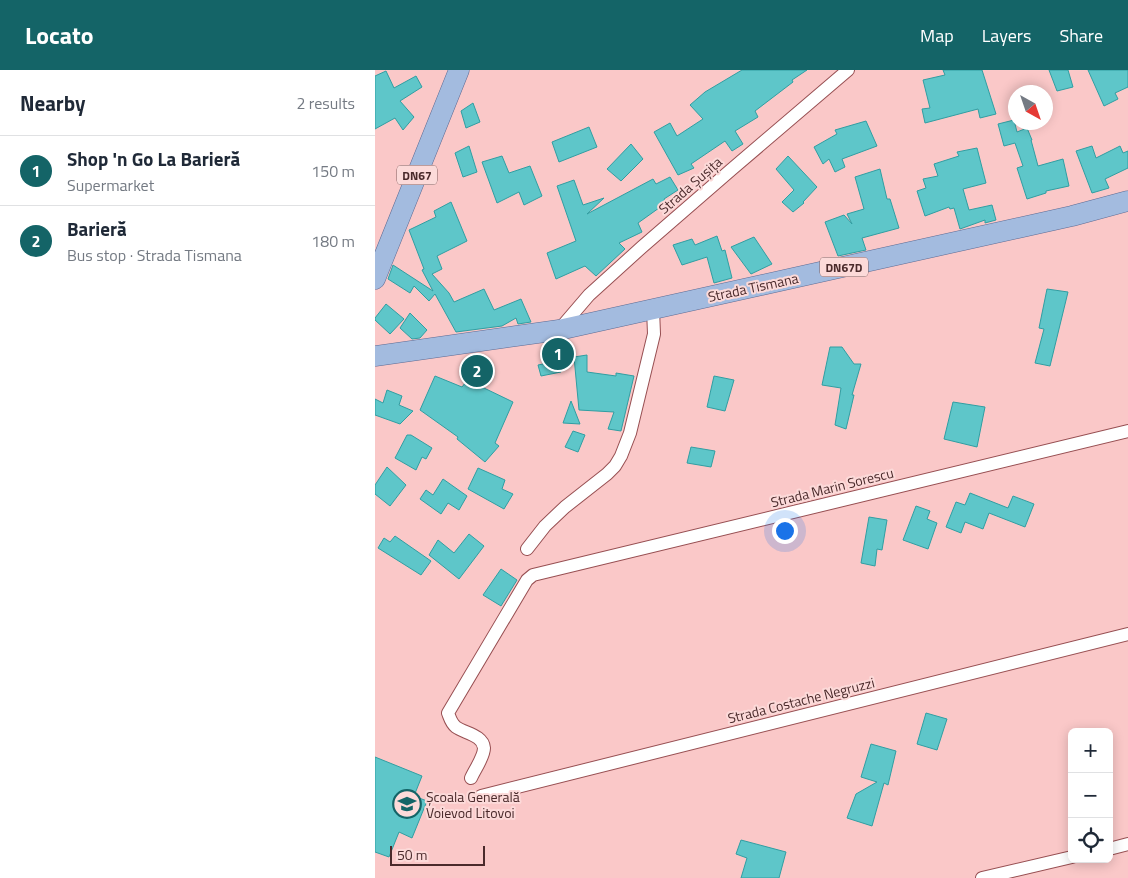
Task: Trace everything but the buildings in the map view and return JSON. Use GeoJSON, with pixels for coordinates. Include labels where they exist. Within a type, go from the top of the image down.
{"type":"FeatureCollection","features":[{"type":"Feature","properties":{"kind":"main road","name":"DN67"},"geometry":{"type":"LineString","coordinates":[[375,279],[459,70]]}},
{"type":"Feature","properties":{"kind":"main road","name":"Strada Tismana"},"geometry":{"type":"LineString","coordinates":[[375,356],[559,330],[1063,218],[1128,201]]}},
{"type":"Feature","properties":{"kind":"street","name":"Strada Șușița"},"geometry":{"type":"LineString","coordinates":[[559,330],[589,295],[642,247],[848,70]]}},
{"type":"Feature","properties":{"kind":"street"},"geometry":{"type":"LineString","coordinates":[[527,549],[545,526],[565,507],[607,474],[621,456],[630,433],[655,334],[653,309]]}},
{"type":"Feature","properties":{"kind":"street","name":"Strada Marin Sorescu"},"geometry":{"type":"LineString","coordinates":[[471,778],[483,754],[484,747],[481,740],[457,728],[451,721],[448,713],[527,580],[533,575],[1128,431]]}},
{"type":"Feature","properties":{"kind":"street","name":"Strada Costache Negruzzi"},"geometry":{"type":"LineString","coordinates":[[481,796],[1128,634]]}},
{"type":"Feature","properties":{"kind":"street"},"geometry":{"type":"LineString","coordinates":[[1113,847],[1128,844]]}},
{"type":"Feature","properties":{"kind":"street"},"geometry":{"type":"LineString","coordinates":[[982,878],[1068,858]]}},
{"type":"Feature","properties":{"kind":"place","name":"Shop 'n Go La Barieră"},"geometry":{"type":"Point","coordinates":[558,354]}},
{"type":"Feature","properties":{"kind":"place","name":"Barieră"},"geometry":{"type":"Point","coordinates":[477,371]}},
{"type":"Feature","properties":{"kind":"place","name":"Școala Generală Voievod Litovoi"},"geometry":{"type":"Point","coordinates":[407,804]}}]}
